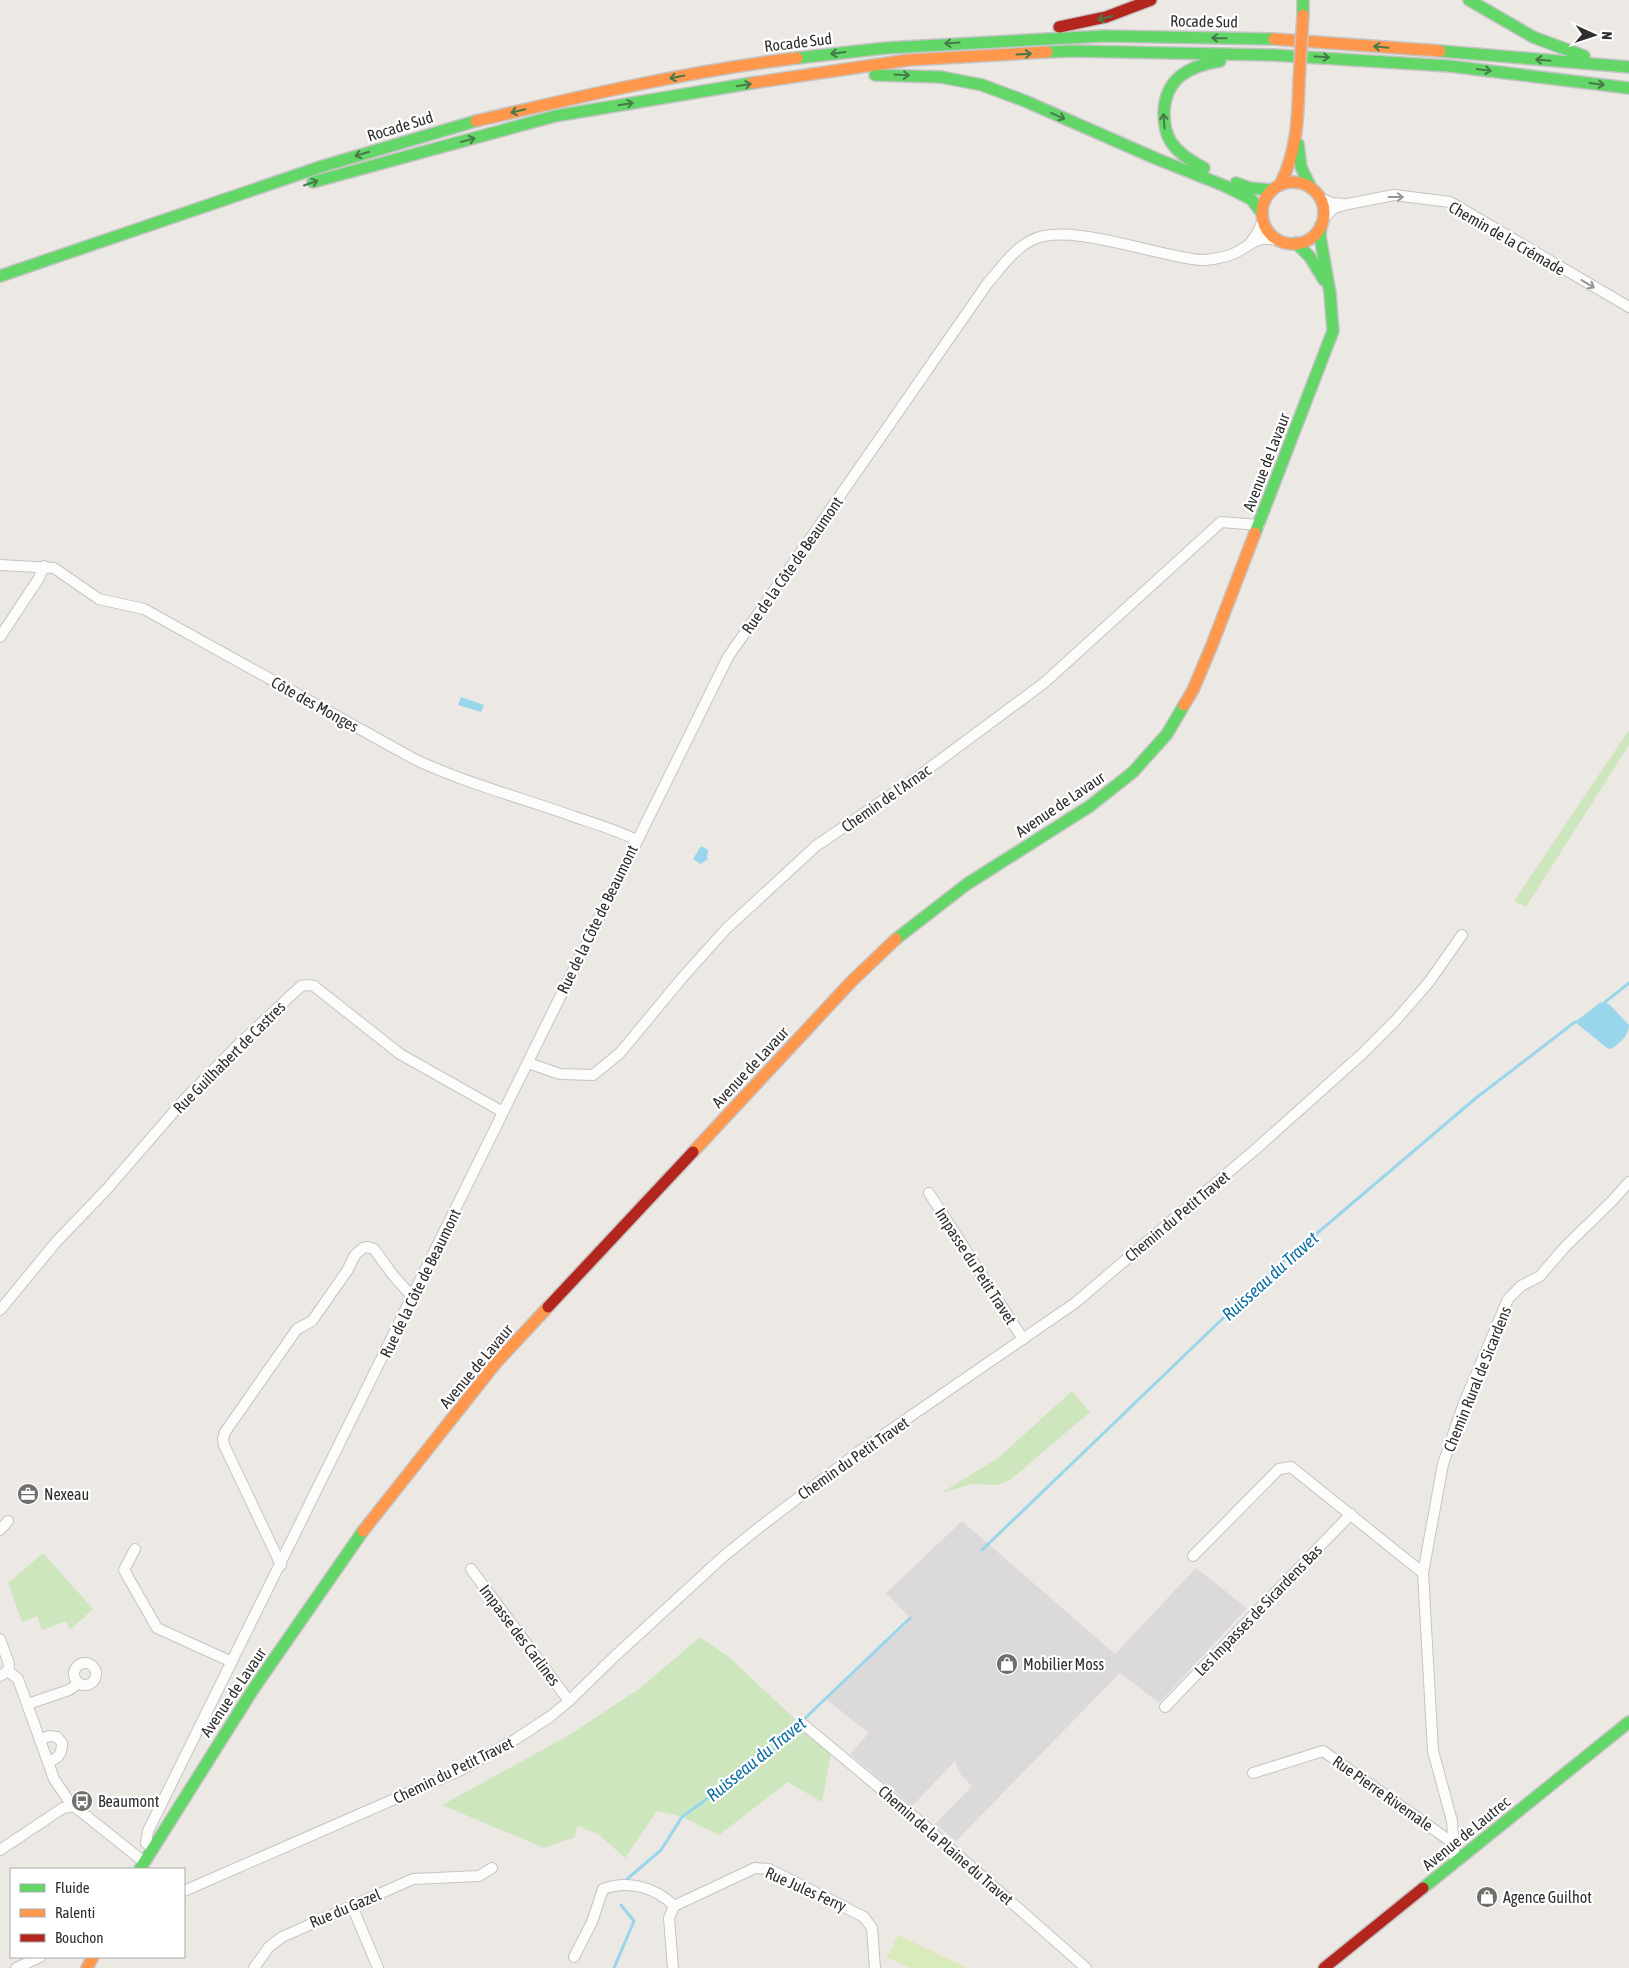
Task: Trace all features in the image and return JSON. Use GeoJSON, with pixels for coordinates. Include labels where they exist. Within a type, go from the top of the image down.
{"type":"FeatureCollection","features":[{"type":"Feature","properties":{"kind":"main road"},"geometry":{"type":"LineString","coordinates":[[971,42],[1085,23],[1116,15],[1151,0]]}},
{"type":"Feature","properties":{"kind":"main road"},"geometry":{"type":"LineString","coordinates":[[784,78],[885,74],[941,77],[982,85],[1025,101],[1157,159],[1225,186],[1251,199],[1262,217],[1266,228],[1280,241],[1296,243],[1311,238],[1322,222],[1323,212],[1320,198],[1311,188],[1301,167],[1297,134],[1303,0]]}},
{"type":"Feature","properties":{"kind":"main road"},"geometry":{"type":"LineString","coordinates":[[1469,0],[1533,36],[1577,54],[1628,67]]}},
{"type":"Feature","properties":{"kind":"main road","name":"Rocade Sud"},"geometry":{"type":"LineString","coordinates":[[0,276],[323,166],[462,124],[608,90],[747,64],[886,48],[1104,36],[1288,39],[1628,67]]}},
{"type":"Feature","properties":{"kind":"main road","name":"Rocade Sud"},"geometry":{"type":"LineString","coordinates":[[304,186],[555,116],[784,78],[908,60],[1072,51],[1273,55],[1449,66],[1629,88]]}},
{"type":"Feature","properties":{"kind":"main road"},"geometry":{"type":"LineString","coordinates":[[1273,55],[1252,59],[1204,63],[1184,72],[1169,86],[1163,105],[1166,135],[1189,161],[1230,181],[1250,188],[1276,188],[1296,182],[1311,188]]}},
{"type":"Feature","properties":{"kind":"main road"},"geometry":{"type":"LineString","coordinates":[[1262,217],[1266,197],[1276,188],[1288,168],[1297,134]]}},
{"type":"Feature","properties":{"kind":"main road","name":"Avenue de Lavaur"},"geometry":{"type":"LineString","coordinates":[[142,1866],[254,1688],[370,1521],[496,1363],[851,982],[902,934],[967,884],[1090,806],[1134,772],[1167,734],[1193,690],[1259,525],[1333,331],[1330,293],[1320,236],[1322,222]]}},
{"type":"Feature","properties":{"kind":"main road"},"geometry":{"type":"LineString","coordinates":[[1296,243],[1313,261],[1330,293]]}},
{"type":"Feature","properties":{"kind":"main road","name":"Avenue de Lautrec"},"geometry":{"type":"LineString","coordinates":[[1324,1968],[1629,1722]]}},
{"type":"Feature","properties":{"kind":"street","name":"Chemin de la Crémade"},"geometry":{"type":"LineString","coordinates":[[1348,204],[1394,195],[1450,202],[1629,307]]}},
{"type":"Feature","properties":{"kind":"street"},"geometry":{"type":"LineString","coordinates":[[1320,198],[1332,203],[1348,204]]}},
{"type":"Feature","properties":{"kind":"street"},"geometry":{"type":"LineString","coordinates":[[1322,222],[1334,208],[1348,204]]}},
{"type":"Feature","properties":{"kind":"street","name":"Rue de la Côte de Beaumont"},"geometry":{"type":"LineString","coordinates":[[152,1848],[146,1843],[148,1831],[728,657],[982,292],[1013,253],[1031,240],[1050,234],[1081,236],[1203,260],[1234,254],[1250,242],[1258,232],[1262,217]]}},
{"type":"Feature","properties":{"kind":"street","name":"Rue de la Côte de Beaumont"},"geometry":{"type":"LineString","coordinates":[[1250,242],[1269,239],[1280,241]]}},
{"type":"Feature","properties":{"kind":"street","name":"Chemin de l'Arnac"},"geometry":{"type":"LineString","coordinates":[[528,1063],[560,1074],[593,1075],[620,1053],[682,978],[727,928],[816,846],[916,778],[1044,683],[1221,522],[1259,525]]}},
{"type":"Feature","properties":{"kind":"street","name":"Côte des Monges"},"geometry":{"type":"LineString","coordinates":[[0,565],[54,568],[99,600],[144,610],[161,617],[204,644],[424,764],[453,777],[556,810],[625,834],[636,840]]}},
{"type":"Feature","properties":{"kind":"street"},"geometry":{"type":"LineString","coordinates":[[0,637],[39,578],[44,566]]}},
{"type":"Feature","properties":{"kind":"street","name":"Chemin du Petit Travet"},"geometry":{"type":"LineString","coordinates":[[185,1891],[460,1770],[534,1728],[569,1701],[724,1556],[789,1503],[860,1451],[1075,1303],[1257,1148],[1362,1054],[1410,1005],[1462,935]]}},
{"type":"Feature","properties":{"kind":"street","name":"Rue Guilhabert de Castres"},"geometry":{"type":"LineString","coordinates":[[0,1310],[56,1241],[108,1190],[184,1100],[236,1047],[301,986],[314,986],[400,1054],[504,1112]]}},
{"type":"Feature","properties":{"kind":"street","name":"Chemin Rural de Sicardens"},"geometry":{"type":"LineString","coordinates":[[1455,1863],[1452,1821],[1433,1751],[1423,1572],[1443,1464],[1464,1403],[1508,1299],[1520,1286],[1540,1276],[1565,1247],[1629,1182]]}},
{"type":"Feature","properties":{"kind":"street","name":"Impasse du Petit Travet"},"geometry":{"type":"LineString","coordinates":[[929,1193],[1023,1339]]}},
{"type":"Feature","properties":{"kind":"street"},"geometry":{"type":"LineString","coordinates":[[281,1564],[224,1445],[222,1439],[225,1432],[297,1329],[312,1321],[347,1271],[355,1255],[363,1248],[374,1249],[392,1274],[408,1292],[414,1295]]}},
{"type":"Feature","properties":{"kind":"street"},"geometry":{"type":"LineString","coordinates":[[1193,1556],[1279,1469],[1291,1467],[1423,1572]]}},
{"type":"Feature","properties":{"kind":"street","name":"Les Impasses de Sicardens Bas"},"geometry":{"type":"LineString","coordinates":[[1165,1707],[1351,1514]]}},
{"type":"Feature","properties":{"kind":"street"},"geometry":{"type":"LineString","coordinates":[[0,1530],[8,1521]]}},
{"type":"Feature","properties":{"kind":"street"},"geometry":{"type":"LineString","coordinates":[[135,1550],[124,1570],[157,1628],[232,1662]]}},
{"type":"Feature","properties":{"kind":"street","name":"Impasse des Carlines"},"geometry":{"type":"LineString","coordinates":[[471,1569],[569,1701]]}},
{"type":"Feature","properties":{"kind":"street"},"geometry":{"type":"LineString","coordinates":[[0,1639],[9,1664],[4,1673],[18,1679],[54,1779],[68,1801],[142,1866]]}},
{"type":"Feature","properties":{"kind":"street"},"geometry":{"type":"LineString","coordinates":[[28,1704],[68,1690],[79,1683]]}},
{"type":"Feature","properties":{"kind":"street","name":"Chemin de la Plaine du Travet"},"geometry":{"type":"LineString","coordinates":[[803,1724],[917,1819],[1086,1968]]}},
{"type":"Feature","properties":{"kind":"street"},"geometry":{"type":"LineString","coordinates":[[41,1739],[50,1736],[57,1737],[62,1743],[62,1752],[57,1758],[48,1762]]}},
{"type":"Feature","properties":{"kind":"street","name":"Rue Pierre Rivemale"},"geometry":{"type":"LineString","coordinates":[[1254,1773],[1323,1751],[1454,1843]]}},
{"type":"Feature","properties":{"kind":"street"},"geometry":{"type":"LineString","coordinates":[[0,1850],[63,1808],[74,1806]]}},
{"type":"Feature","properties":{"kind":"street","name":"Rue du Gazel"},"geometry":{"type":"LineString","coordinates":[[254,1968],[269,1947],[282,1937],[413,1879],[479,1876],[492,1868]]}},
{"type":"Feature","properties":{"kind":"street","name":"Rue Jules Ferry"},"geometry":{"type":"LineString","coordinates":[[674,1906],[755,1868],[769,1869],[841,1904],[868,1920],[873,1933],[875,1968]]}},
{"type":"Feature","properties":{"kind":"street"},"geometry":{"type":"LineString","coordinates":[[574,1957],[592,1922],[603,1889],[620,1884],[652,1889],[674,1906],[669,1918],[673,1968]]}},
{"type":"Feature","properties":{"kind":"street"},"geometry":{"type":"LineString","coordinates":[[352,1906],[378,1968]]}},
{"type":"Feature","properties":{"kind":"street"},"geometry":{"type":"LineString","coordinates":[[16,1968],[38,1958]]}},
{"type":"Feature","properties":{"kind":"shaded area"},"geometry":{"type":"Polygon","coordinates":[[[962,1521],[1115,1654],[1196,1568],[1247,1608],[1159,1703],[1120,1673],[956,1841],[935,1824],[972,1786],[961,1775],[955,1761],[912,1806],[850,1754],[869,1733],[826,1699],[910,1618],[886,1593],[962,1521]]]}},
{"type":"Feature","properties":{"kind":"green space"},"geometry":{"type":"Polygon","coordinates":[[[1629,730],[1629,745],[1526,907],[1514,901],[1629,730]]]}},
{"type":"Feature","properties":{"kind":"green space"},"geometry":{"type":"Polygon","coordinates":[[[1072,1391],[1090,1412],[1009,1481],[997,1485],[972,1484],[941,1493],[998,1458],[1072,1391]]]}},
{"type":"Feature","properties":{"kind":"green space"},"geometry":{"type":"Polygon","coordinates":[[[43,1553],[93,1609],[70,1630],[66,1621],[42,1630],[37,1616],[22,1622],[8,1583],[43,1553]]]}},
{"type":"Feature","properties":{"kind":"green space"},"geometry":{"type":"Polygon","coordinates":[[[700,1637],[729,1657],[831,1753],[822,1802],[788,1782],[719,1835],[682,1817],[657,1811],[625,1858],[598,1834],[577,1826],[575,1837],[544,1848],[442,1805],[566,1737],[639,1689],[700,1637]]]}},
{"type":"Feature","properties":{"kind":"green space"},"geometry":{"type":"Polygon","coordinates":[[[898,1935],[967,1968],[910,1968],[887,1957],[898,1935]]]}},
{"type":"Feature","properties":{"kind":"water"},"geometry":{"type":"Polygon","coordinates":[[[461,697],[484,705],[481,712],[458,705],[461,697]]]}},
{"type":"Feature","properties":{"kind":"water"},"geometry":{"type":"Polygon","coordinates":[[[701,846],[708,850],[708,859],[701,864],[693,859],[701,846]]]}},
{"type":"Feature","properties":{"kind":"water"},"geometry":{"type":"Polygon","coordinates":[[[1601,1002],[1609,1004],[1629,1025],[1625,1036],[1611,1049],[1607,1048],[1575,1022],[1601,1002]]]}},
{"type":"Feature","properties":{"kind":"waterway"},"geometry":{"type":"LineString","coordinates":[[1605,1002],[1629,983]]}},
{"type":"Feature","properties":{"kind":"waterway","name":"Ruisseau du Travet"},"geometry":{"type":"LineString","coordinates":[[982,1550],[1268,1275],[1476,1098],[1575,1022]]}},
{"type":"Feature","properties":{"kind":"waterway","name":"Ruisseau du Travet"},"geometry":{"type":"LineString","coordinates":[[626,1880],[661,1850],[682,1817],[783,1743],[799,1724],[910,1618]]}},
{"type":"Feature","properties":{"kind":"waterway","name":"Ruisseau du Travet"},"geometry":{"type":"LineString","coordinates":[[614,1968],[634,1921],[621,1905]]}},
{"type":"Feature","properties":{"kind":"traffic: fast"},"geometry":{"type":"LineString","coordinates":[[1303,0],[1303,15]]}},
{"type":"Feature","properties":{"kind":"traffic: fast"},"geometry":{"type":"LineString","coordinates":[[1469,0],[1533,37],[1584,56]]}},
{"type":"Feature","properties":{"kind":"traffic: fast"},"geometry":{"type":"LineString","coordinates":[[797,58],[886,48],[1104,36],[1274,39]]}},
{"type":"Feature","properties":{"kind":"traffic: fast"},"geometry":{"type":"LineString","coordinates":[[1440,51],[1629,67]]}},
{"type":"Feature","properties":{"kind":"traffic: fast"},"geometry":{"type":"LineString","coordinates":[[1047,52],[1273,55],[1449,66],[1629,88]]}},
{"type":"Feature","properties":{"kind":"traffic: fast"},"geometry":{"type":"LineString","coordinates":[[1204,168],[1182,154],[1169,139],[1164,120],[1165,101],[1174,82],[1189,70],[1220,61]]}},
{"type":"Feature","properties":{"kind":"traffic: fast"},"geometry":{"type":"LineString","coordinates":[[875,75],[941,77],[982,85],[1025,101],[1157,159],[1225,186],[1251,199],[1262,213]]}},
{"type":"Feature","properties":{"kind":"traffic: fast"},"geometry":{"type":"LineString","coordinates":[[313,182],[555,116],[752,83]]}},
{"type":"Feature","properties":{"kind":"traffic: fast"},"geometry":{"type":"LineString","coordinates":[[0,276],[323,166],[476,121]]}},
{"type":"Feature","properties":{"kind":"traffic: fast"},"geometry":{"type":"LineString","coordinates":[[1298,144],[1301,167],[1311,188]]}},
{"type":"Feature","properties":{"kind":"traffic: fast"},"geometry":{"type":"LineString","coordinates":[[1236,183],[1250,188],[1271,190]]}},
{"type":"Feature","properties":{"kind":"traffic: fast"},"geometry":{"type":"LineString","coordinates":[[1255,533],[1333,331],[1330,293],[1320,236],[1321,225]]}},
{"type":"Feature","properties":{"kind":"traffic: fast"},"geometry":{"type":"LineString","coordinates":[[1296,243],[1310,257],[1324,280]]}},
{"type":"Feature","properties":{"kind":"traffic: fast"},"geometry":{"type":"LineString","coordinates":[[896,939],[967,884],[1090,806],[1133,772],[1167,734],[1184,705]]}},
{"type":"Feature","properties":{"kind":"traffic: fast"},"geometry":{"type":"LineString","coordinates":[[141,1868],[254,1688],[363,1531]]}},
{"type":"Feature","properties":{"kind":"traffic: fast"},"geometry":{"type":"LineString","coordinates":[[1423,1888],[1629,1722]]}},
{"type":"Feature","properties":{"kind":"traffic: slow"},"geometry":{"type":"LineString","coordinates":[[1299,81],[1303,15]]}},
{"type":"Feature","properties":{"kind":"traffic: slow"},"geometry":{"type":"LineString","coordinates":[[1274,39],[1440,51]]}},
{"type":"Feature","properties":{"kind":"traffic: slow"},"geometry":{"type":"LineString","coordinates":[[752,83],[908,60],[1047,52]]}},
{"type":"Feature","properties":{"kind":"traffic: slow"},"geometry":{"type":"LineString","coordinates":[[476,121],[676,77],[797,58]]}},
{"type":"Feature","properties":{"kind":"traffic: slow"},"geometry":{"type":"LineString","coordinates":[[1280,185],[1286,173],[1296,134],[1299,81]]}},
{"type":"Feature","properties":{"kind":"traffic: slow"},"geometry":{"type":"LineString","coordinates":[[1293,182],[1305,185],[1315,191],[1321,201],[1324,213],[1321,225],[1315,235],[1305,241],[1293,244],[1281,241],[1271,235],[1265,225],[1262,213],[1265,201],[1271,191],[1281,185],[1293,182]]}},
{"type":"Feature","properties":{"kind":"traffic: slow"},"geometry":{"type":"LineString","coordinates":[[1184,705],[1193,690],[1212,645],[1255,533]]}},
{"type":"Feature","properties":{"kind":"traffic: slow"},"geometry":{"type":"LineString","coordinates":[[693,1152],[851,982],[896,939]]}},
{"type":"Feature","properties":{"kind":"traffic: slow"},"geometry":{"type":"LineString","coordinates":[[363,1531],[496,1363],[548,1307]]}},
{"type":"Feature","properties":{"kind":"traffic: slow"},"geometry":{"type":"LineString","coordinates":[[87,1968],[92,1958]]}},
{"type":"Feature","properties":{"kind":"traffic: jam"},"geometry":{"type":"LineString","coordinates":[[1059,27],[1106,17],[1151,0]]}},
{"type":"Feature","properties":{"kind":"traffic: jam"},"geometry":{"type":"LineString","coordinates":[[548,1307],[693,1152]]}},
{"type":"Feature","properties":{"kind":"traffic: jam"},"geometry":{"type":"LineString","coordinates":[[1324,1968],[1423,1888]]}},
{"type":"Feature","properties":{"kind":"place","name":"Nexeau"},"geometry":{"type":"Point","coordinates":[28,1494]}},
{"type":"Feature","properties":{"kind":"place","name":"Mobilier Moss"},"geometry":{"type":"Point","coordinates":[1007,1664]}},
{"type":"Feature","properties":{"kind":"place","name":"Beaumont"},"geometry":{"type":"Point","coordinates":[82,1801]}},
{"type":"Feature","properties":{"kind":"place","name":"Agence Guilhot"},"geometry":{"type":"Point","coordinates":[1487,1897]}}]}
